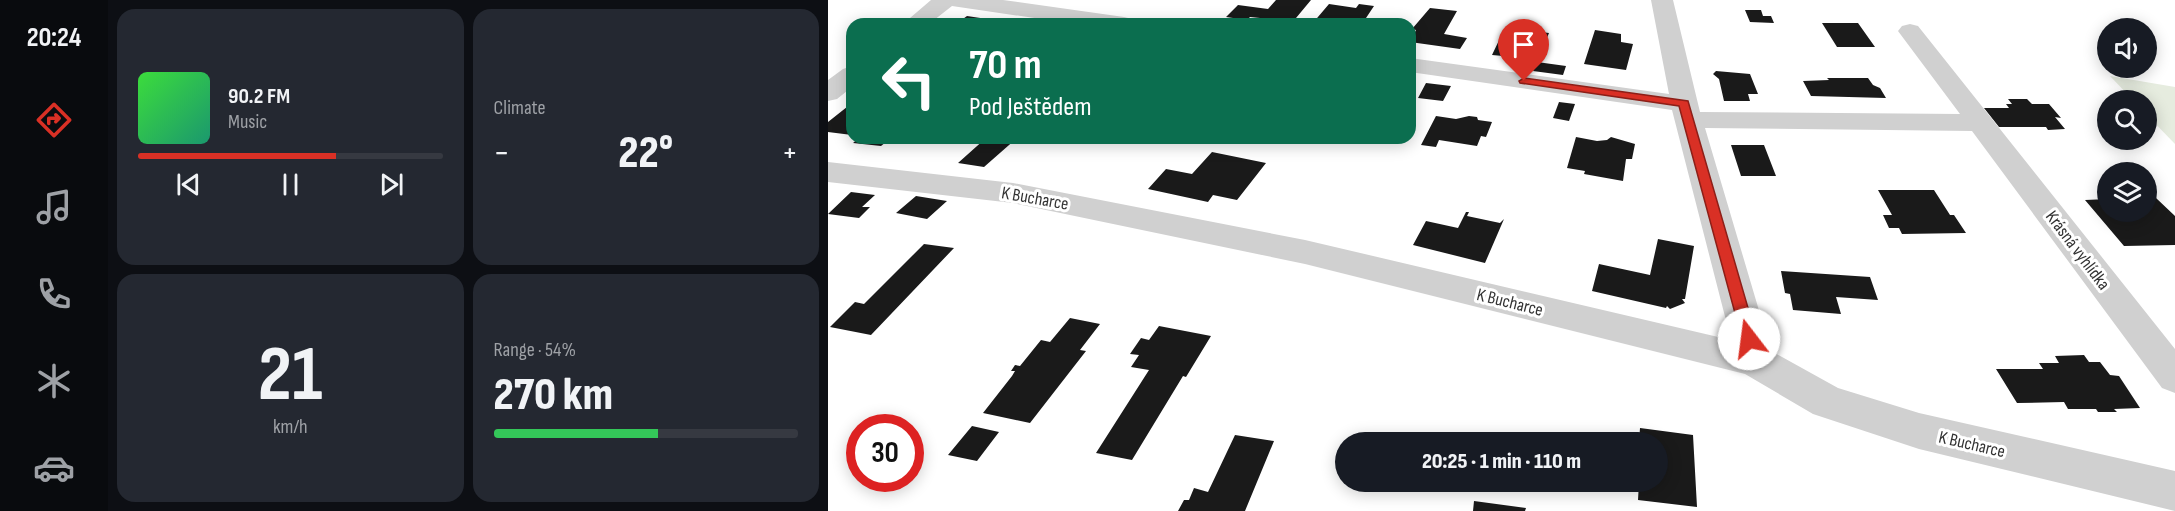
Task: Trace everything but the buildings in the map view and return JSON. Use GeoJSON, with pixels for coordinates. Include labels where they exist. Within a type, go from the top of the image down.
{"type":"FeatureCollection","features":[{"type":"Feature","properties":{"kind":"street"},"geometry":{"type":"LineString","coordinates":[[922,18],[945,0]]}},
{"type":"Feature","properties":{"kind":"street"},"geometry":{"type":"LineString","coordinates":[[955,0],[1082,18]]}},
{"type":"Feature","properties":{"kind":"street"},"geometry":{"type":"LineString","coordinates":[[1662,0],[1686,112],[1755,361]]}},
{"type":"Feature","properties":{"kind":"street","name":"Krásná vyhlídka"},"geometry":{"type":"LineString","coordinates":[[1910,31],[2175,377]]}},
{"type":"Feature","properties":{"kind":"street"},"geometry":{"type":"LineString","coordinates":[[1416,66],[1686,112],[1981,123]]}},
{"type":"Feature","properties":{"kind":"street"},"geometry":{"type":"LineString","coordinates":[[828,93],[846,79]]}},
{"type":"Feature","properties":{"kind":"street","name":"K Bucharce"},"geometry":{"type":"LineString","coordinates":[[828,172],[1013,192],[1317,255],[1755,361],[1827,402],[1919,431],[2175,491]]}},
{"type":"Feature","properties":{"kind":"shaded area"},"geometry":{"type":"Polygon","coordinates":[[[2112,78],[2175,87],[2175,144],[2157,125],[2157,90],[2123,90],[2112,78]]]}},
{"type":"Feature","properties":{"kind":"route"},"geometry":{"type":"LineString","coordinates":[[1524,81],[1684,104],[1749,339]]}}]}
